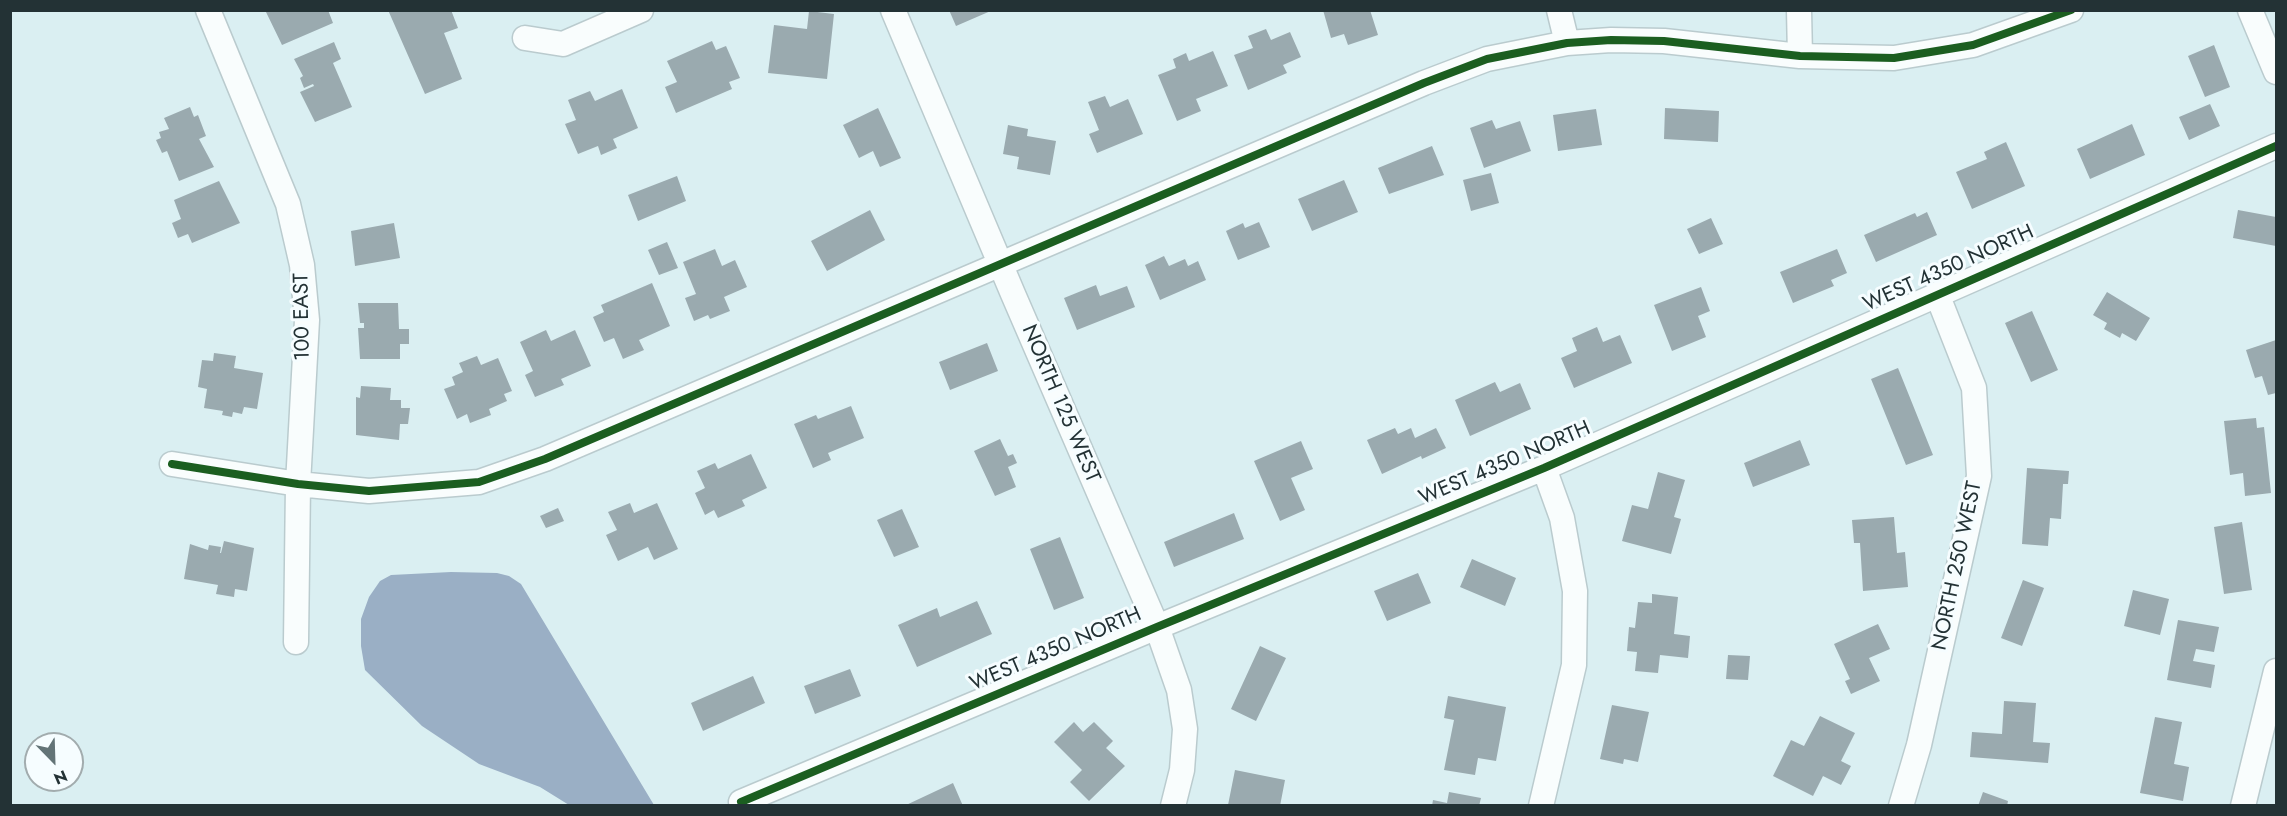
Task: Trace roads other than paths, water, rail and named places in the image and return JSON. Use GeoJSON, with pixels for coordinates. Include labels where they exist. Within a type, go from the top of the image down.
{"type":"FeatureCollection","features":[{"type":"Feature","properties":{"kind":"street","name":"100 EAST"},"geometry":{"type":"LineString","coordinates":[[208,10],[288,204],[303,265],[307,320],[298,484],[296,642]]}},
{"type":"Feature","properties":{"kind":"street"},"geometry":{"type":"LineString","coordinates":[[525,38],[563,44],[641,10]]}},
{"type":"Feature","properties":{"kind":"street","name":"NORTH 125 WEST"},"geometry":{"type":"LineString","coordinates":[[893,10],[1157,627],[1179,690],[1185,729],[1182,770],[1173,806]]}},
{"type":"Feature","properties":{"kind":"street"},"geometry":{"type":"LineString","coordinates":[[1559,10],[1567,43]]}},
{"type":"Feature","properties":{"kind":"street"},"geometry":{"type":"LineString","coordinates":[[1799,10],[1800,56]]}},
{"type":"Feature","properties":{"kind":"street"},"geometry":{"type":"LineString","coordinates":[[172,464],[298,484],[369,491],[479,482],[545,459],[1424,83],[1487,59],[1567,43],[1611,40],[1664,41],[1800,56],[1894,58],[1973,45],[2071,10]]}},
{"type":"Feature","properties":{"kind":"street"},"geometry":{"type":"LineString","coordinates":[[2250,10],[2277,72]]}},
{"type":"Feature","properties":{"kind":"street","name":"WEST 4350 NORTH"},"geometry":{"type":"LineString","coordinates":[[741,802],[1157,627],[1544,468],[2277,146]]}},
{"type":"Feature","properties":{"kind":"street","name":"NORTH 250 WEST"},"geometry":{"type":"LineString","coordinates":[[1901,806],[1919,745],[1979,476],[1974,388],[1937,294]]}},
{"type":"Feature","properties":{"kind":"street"},"geometry":{"type":"LineString","coordinates":[[1541,806],[1574,664],[1575,591],[1562,518],[1544,468]]}},
{"type":"Feature","properties":{"kind":"street"},"geometry":{"type":"LineString","coordinates":[[2243,806],[2277,671]]}},
{"type":"Feature","properties":{"kind":"water"},"geometry":{"type":"Polygon","coordinates":[[[451,572],[497,573],[509,576],[521,584],[654,805],[569,805],[540,787],[479,764],[422,726],[365,670],[361,646],[361,619],[369,597],[380,581],[391,575],[451,572]]]}}]}
